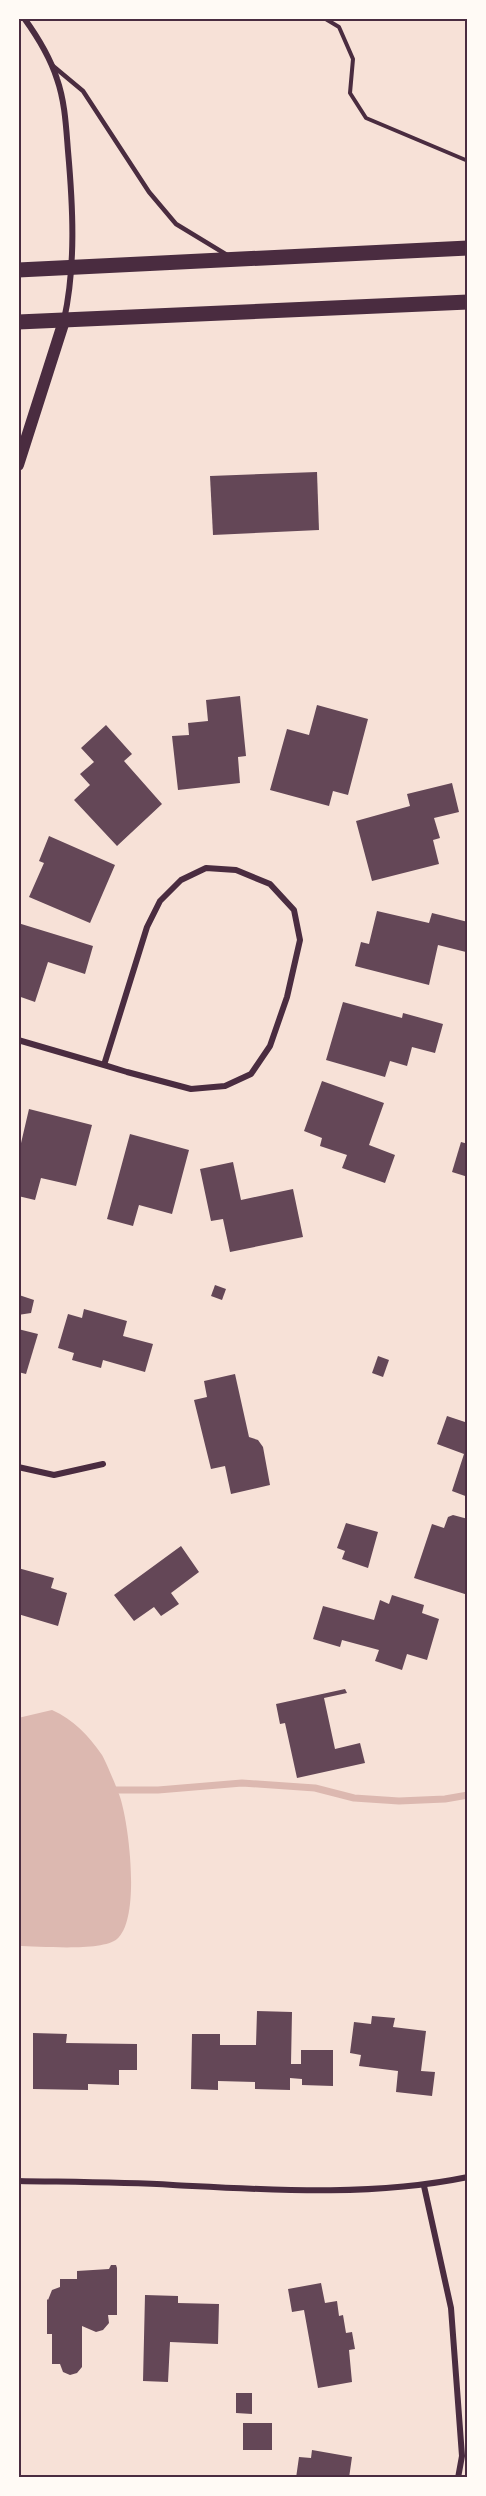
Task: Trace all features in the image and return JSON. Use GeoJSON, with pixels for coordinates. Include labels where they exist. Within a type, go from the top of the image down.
{"type":"FeatureCollection","features":[{"type":"Feature","properties":{"kind":"main road"},"geometry":{"type":"LineString","coordinates":[[18,270],[468,248]]}},
{"type":"Feature","properties":{"kind":"main road"},"geometry":{"type":"LineString","coordinates":[[18,322],[468,302]]}},
{"type":"Feature","properties":{"kind":"main road"},"geometry":{"type":"LineString","coordinates":[[18,465],[64,321]]}},
{"type":"Feature","properties":{"kind":"street"},"geometry":{"type":"LineString","coordinates":[[24,18],[51,63],[64,106],[70,181],[72,268],[64,321]]}},
{"type":"Feature","properties":{"kind":"street"},"geometry":{"type":"LineString","coordinates":[[18,1040],[104,1065],[191,1089],[225,1086],[251,1074],[270,1046],[287,997],[300,940],[294,910],[270,884],[236,870],[206,868],[181,880],[160,901],[147,927],[104,1065]]}},
{"type":"Feature","properties":{"kind":"street"},"geometry":{"type":"LineString","coordinates":[[18,1467],[54,1475],[103,1464]]}},
{"type":"Feature","properties":{"kind":"street"},"geometry":{"type":"LineString","coordinates":[[18,2181],[170,2184],[270,2191],[424,2186],[468,2177]]}},
{"type":"Feature","properties":{"kind":"street"},"geometry":{"type":"LineString","coordinates":[[424,2186],[451,2308],[462,2456],[458,2478]]}},
{"type":"Feature","properties":{"kind":"lane"},"geometry":{"type":"LineString","coordinates":[[51,63],[83,91],[149,192],[176,224],[235,260]]}},
{"type":"Feature","properties":{"kind":"path"},"geometry":{"type":"LineString","coordinates":[[324,18],[339,27],[353,59],[350,93],[366,118],[468,161]]}},
{"type":"Feature","properties":{"kind":"shaded area"},"geometry":{"type":"Polygon","coordinates":[[[52,1710],[67,1718],[80,1729],[102,1755],[120,1797],[127,1828],[131,1871],[129,1912],[124,1928],[117,1939],[98,1946],[18,1946],[18,1718],[52,1710]]]}},
{"type":"Feature","properties":{"kind":"building"},"geometry":{"type":"Polygon","coordinates":[[[317,472],[319,530],[213,535],[210,476],[317,472]]]}},
{"type":"Feature","properties":{"kind":"building"},"geometry":{"type":"Polygon","coordinates":[[[240,696],[246,756],[238,757],[240,783],[178,790],[172,736],[189,735],[188,723],[208,721],[206,700],[240,696]]]}},
{"type":"Feature","properties":{"kind":"building"},"geometry":{"type":"Polygon","coordinates":[[[317,705],[368,719],[348,795],[333,791],[329,806],[270,790],[287,729],[309,735],[317,705]]]}},
{"type":"Feature","properties":{"kind":"building"},"geometry":{"type":"Polygon","coordinates":[[[106,725],[132,754],[124,761],[162,804],[117,846],[74,800],[90,785],[80,774],[94,762],[81,748],[106,725]]]}},
{"type":"Feature","properties":{"kind":"building"},"geometry":{"type":"Polygon","coordinates":[[[452,783],[459,812],[434,818],[440,838],[433,840],[439,864],[372,881],[356,821],[410,806],[407,794],[452,783]]]}},
{"type":"Feature","properties":{"kind":"building"},"geometry":{"type":"Polygon","coordinates":[[[49,836],[115,865],[90,923],[29,897],[44,863],[39,861],[49,836]]]}},
{"type":"Feature","properties":{"kind":"building"},"geometry":{"type":"Polygon","coordinates":[[[377,911],[429,923],[432,913],[468,922],[466,952],[438,945],[429,985],[355,966],[361,942],[369,944],[377,911]]]}},
{"type":"Feature","properties":{"kind":"building"},"geometry":{"type":"Polygon","coordinates":[[[18,923],[93,946],[85,974],[48,962],[35,1002],[18,996],[18,923]]]}},
{"type":"Feature","properties":{"kind":"building"},"geometry":{"type":"Polygon","coordinates":[[[343,1002],[402,1018],[403,1013],[443,1024],[435,1053],[412,1047],[407,1066],[390,1061],[385,1077],[326,1060],[343,1002]]]}},
{"type":"Feature","properties":{"kind":"building"},"geometry":{"type":"Polygon","coordinates":[[[322,1081],[384,1103],[369,1145],[395,1155],[385,1183],[342,1168],[347,1155],[320,1146],[322,1138],[304,1131],[322,1081]]]}},
{"type":"Feature","properties":{"kind":"building"},"geometry":{"type":"Polygon","coordinates":[[[29,1109],[92,1125],[76,1186],[41,1178],[35,1200],[18,1196],[18,1156],[29,1109]]]}},
{"type":"Feature","properties":{"kind":"building"},"geometry":{"type":"Polygon","coordinates":[[[130,1134],[189,1150],[172,1214],[139,1205],[133,1226],[107,1219],[130,1134]]]}},
{"type":"Feature","properties":{"kind":"building"},"geometry":{"type":"Polygon","coordinates":[[[461,1142],[468,1144],[468,1177],[452,1172],[461,1142]]]}},
{"type":"Feature","properties":{"kind":"building"},"geometry":{"type":"Polygon","coordinates":[[[233,1162],[241,1200],[293,1189],[303,1237],[230,1252],[223,1219],[211,1221],[200,1169],[233,1162]]]}},
{"type":"Feature","properties":{"kind":"building"},"geometry":{"type":"Polygon","coordinates":[[[215,1285],[226,1289],[222,1300],[211,1296],[215,1285]]]}},
{"type":"Feature","properties":{"kind":"building"},"geometry":{"type":"Polygon","coordinates":[[[19,1295],[34,1300],[31,1313],[18,1315],[19,1295]]]}},
{"type":"Feature","properties":{"kind":"building"},"geometry":{"type":"Polygon","coordinates":[[[84,1309],[127,1321],[123,1336],[153,1344],[145,1372],[103,1360],[101,1368],[72,1360],[74,1353],[58,1348],[68,1314],[82,1318],[84,1309]]]}},
{"type":"Feature","properties":{"kind":"building"},"geometry":{"type":"Polygon","coordinates":[[[18,1329],[38,1334],[26,1374],[18,1372],[18,1329]]]}},
{"type":"Feature","properties":{"kind":"building"},"geometry":{"type":"Polygon","coordinates":[[[378,1356],[389,1360],[383,1377],[372,1373],[378,1356]]]}},
{"type":"Feature","properties":{"kind":"building"},"geometry":{"type":"Polygon","coordinates":[[[235,1374],[249,1437],[258,1440],[263,1447],[270,1485],[231,1494],[225,1466],[211,1469],[194,1400],[207,1397],[204,1381],[235,1374]]]}},
{"type":"Feature","properties":{"kind":"building"},"geometry":{"type":"Polygon","coordinates":[[[447,1416],[468,1423],[468,1497],[452,1491],[464,1454],[437,1444],[447,1416]]]}},
{"type":"Feature","properties":{"kind":"building"},"geometry":{"type":"Polygon","coordinates":[[[453,1515],[468,1519],[468,1595],[414,1578],[432,1524],[444,1528],[448,1517],[453,1515]]]}},
{"type":"Feature","properties":{"kind":"building"},"geometry":{"type":"Polygon","coordinates":[[[346,1523],[378,1532],[368,1568],[342,1559],[345,1551],[337,1548],[346,1523]]]}},
{"type":"Feature","properties":{"kind":"building"},"geometry":{"type":"Polygon","coordinates":[[[181,1546],[199,1572],[171,1593],[179,1604],[161,1616],[154,1607],[134,1621],[114,1595],[181,1546]]]}},
{"type":"Feature","properties":{"kind":"building"},"geometry":{"type":"Polygon","coordinates":[[[18,1568],[54,1578],[51,1588],[67,1593],[58,1626],[18,1614],[18,1568]]]}},
{"type":"Feature","properties":{"kind":"building"},"geometry":{"type":"Polygon","coordinates":[[[392,1595],[424,1605],[422,1613],[439,1619],[427,1660],[407,1654],[402,1670],[375,1661],[379,1650],[342,1640],[340,1647],[313,1639],[323,1606],[374,1620],[380,1600],[389,1604],[392,1595]]]}},
{"type":"Feature","properties":{"kind":"building"},"geometry":{"type":"Polygon","coordinates":[[[345,1689],[347,1693],[324,1698],[335,1749],[360,1743],[365,1763],[297,1778],[285,1723],[280,1724],[276,1704],[345,1689]]]}},
{"type":"Feature","properties":{"kind":"building"},"geometry":{"type":"Polygon","coordinates":[[[257,2011],[292,2012],[291,2064],[301,2064],[301,2050],[333,2050],[333,2086],[302,2085],[302,2079],[290,2078],[290,2090],[255,2089],[255,2082],[218,2081],[218,2090],[191,2089],[192,2034],[220,2034],[220,2045],[256,2045],[257,2011]]]}},
{"type":"Feature","properties":{"kind":"building"},"geometry":{"type":"Polygon","coordinates":[[[372,2016],[395,2018],[393,2027],[426,2031],[421,2071],[435,2072],[432,2096],[396,2092],[398,2071],[359,2066],[361,2055],[350,2053],[354,2022],[371,2024],[372,2016]]]}},
{"type":"Feature","properties":{"kind":"building"},"geometry":{"type":"Polygon","coordinates":[[[33,2033],[67,2034],[66,2043],[137,2044],[137,2070],[119,2070],[119,2085],[88,2084],[88,2090],[33,2089],[33,2033]]]}},
{"type":"Feature","properties":{"kind":"building"},"geometry":{"type":"Polygon","coordinates":[[[111,2265],[116,2265],[117,2268],[117,2315],[108,2315],[109,2323],[103,2330],[96,2332],[82,2326],[82,2367],[77,2373],[70,2375],[63,2372],[60,2364],[52,2364],[52,2334],[47,2334],[47,2299],[52,2290],[60,2287],[60,2279],[77,2279],[77,2271],[109,2269],[111,2265]]]}},
{"type":"Feature","properties":{"kind":"building"},"geometry":{"type":"Polygon","coordinates":[[[321,2283],[325,2303],[337,2301],[339,2316],[343,2315],[346,2333],[352,2332],[355,2349],[349,2350],[352,2382],[318,2388],[304,2310],[292,2312],[288,2289],[321,2283]]]}},
{"type":"Feature","properties":{"kind":"building"},"geometry":{"type":"Polygon","coordinates":[[[145,2295],[178,2296],[178,2303],[219,2304],[218,2344],[170,2342],[168,2382],[143,2381],[145,2295]]]}},
{"type":"Feature","properties":{"kind":"building"},"geometry":{"type":"Polygon","coordinates":[[[236,2393],[252,2393],[252,2414],[236,2413],[236,2393]]]}},
{"type":"Feature","properties":{"kind":"building"},"geometry":{"type":"Polygon","coordinates":[[[243,2423],[272,2423],[272,2450],[243,2450],[243,2423]]]}},
{"type":"Feature","properties":{"kind":"building"},"geometry":{"type":"Polygon","coordinates":[[[312,2450],[352,2457],[349,2478],[296,2478],[299,2457],[311,2458],[312,2450]]]}},
{"type":"Feature","properties":{"kind":"waterway"},"geometry":{"type":"LineString","coordinates":[[110,1790],[158,1790],[242,1783],[315,1788],[354,1798],[399,1801],[445,1799],[468,1795]]}}]}
